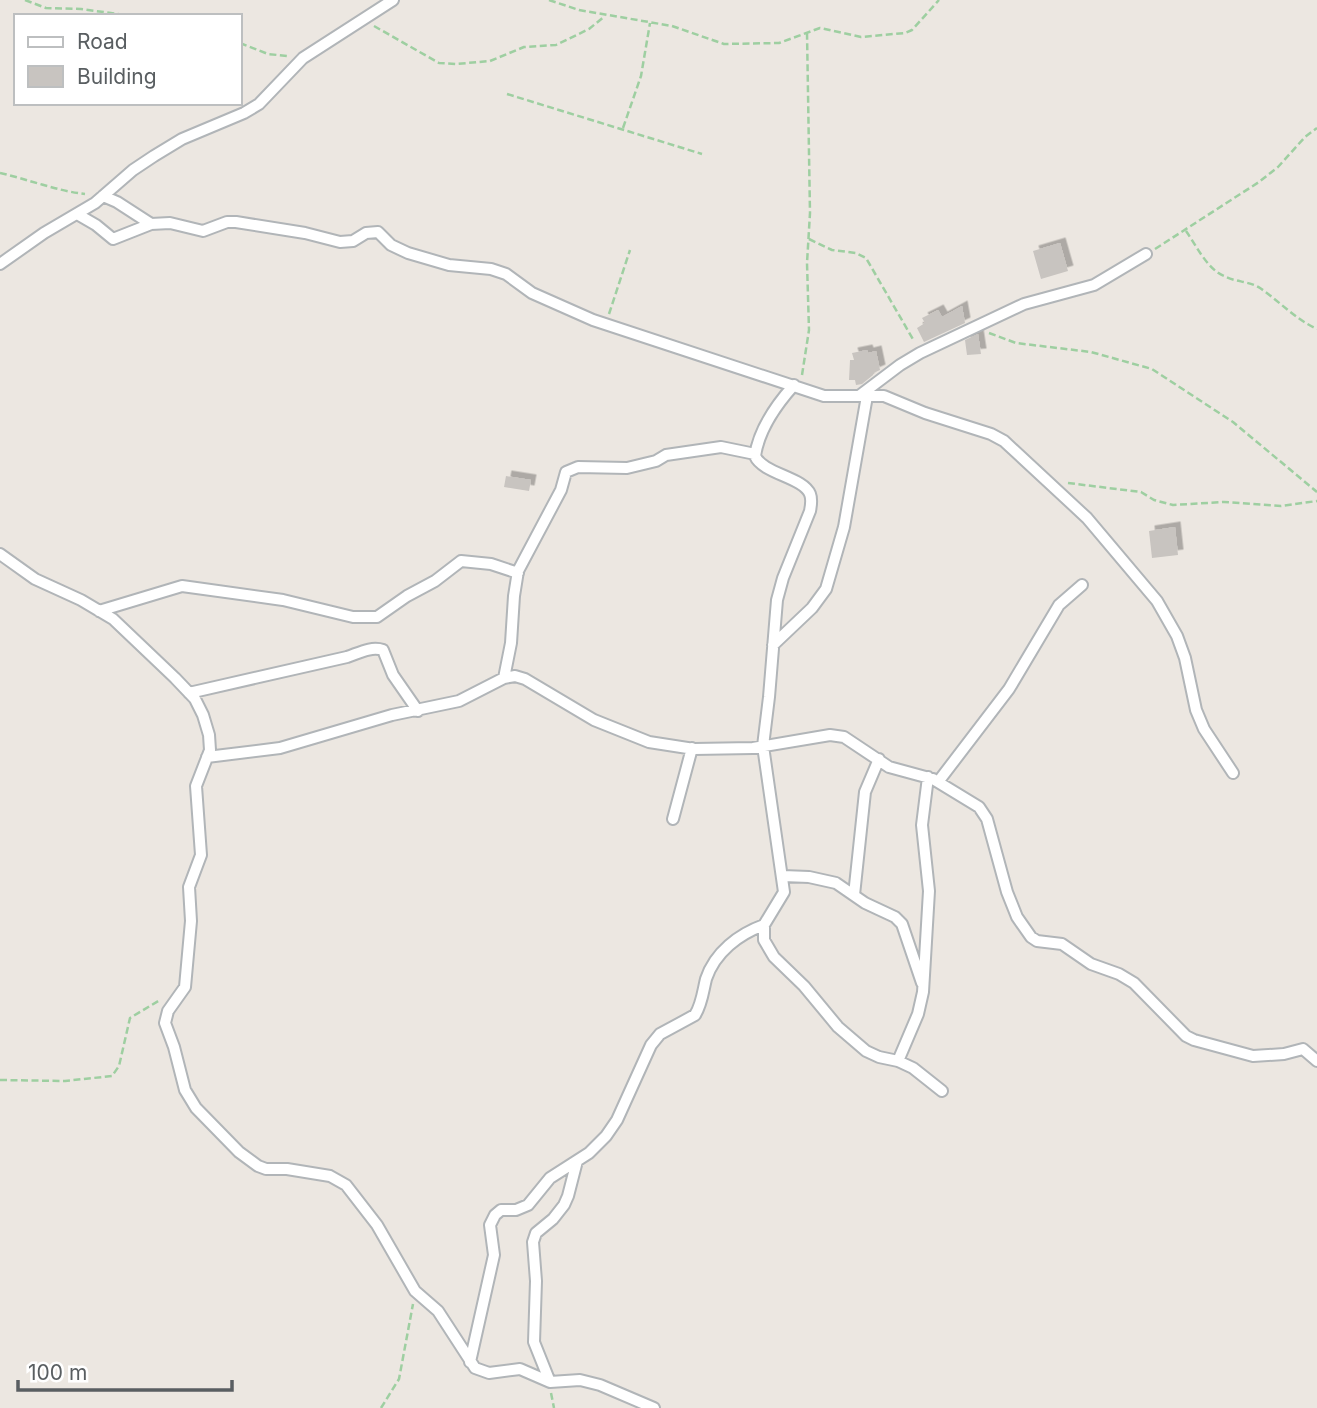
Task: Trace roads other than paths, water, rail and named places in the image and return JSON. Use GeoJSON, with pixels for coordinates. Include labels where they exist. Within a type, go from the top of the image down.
{"type":"FeatureCollection","features":[{"type":"Feature","properties":{"kind":"street"},"geometry":{"type":"LineString","coordinates":[[0,264],[103,196],[133,170],[181,139],[259,104],[303,58],[393,0]]}},
{"type":"Feature","properties":{"kind":"street"},"geometry":{"type":"LineString","coordinates":[[103,196],[151,224]]}},
{"type":"Feature","properties":{"kind":"street"},"geometry":{"type":"LineString","coordinates":[[76,214],[113,239],[151,224],[170,223],[203,231],[227,222],[236,222],[305,233],[340,242],[353,241],[366,233],[378,232],[391,246],[408,253],[449,265],[491,269],[506,274],[532,293],[606,324],[824,396],[884,396],[911,408],[991,434],[1014,449],[1087,518],[1157,600],[1177,636],[1185,658],[1196,710],[1233,773]]}},
{"type":"Feature","properties":{"kind":"street"},"geometry":{"type":"LineString","coordinates":[[774,645],[812,608],[826,589],[844,527],[863,396],[900,365],[920,353],[1037,299],[1094,285],[1146,254]]}},
{"type":"Feature","properties":{"kind":"street"},"geometry":{"type":"LineString","coordinates":[[797,386],[781,399],[764,427],[755,454],[763,466],[807,490],[811,500],[810,511],[780,589],[763,747],[784,892],[764,925],[764,940],[766,947],[804,986],[838,1027],[873,1055],[898,1061],[926,1077],[942,1091]]}},
{"type":"Feature","properties":{"kind":"street"},"geometry":{"type":"LineString","coordinates":[[504,678],[511,643],[518,573],[561,490],[566,471],[570,468],[627,468],[656,461],[666,455],[721,447],[755,454]]}},
{"type":"Feature","properties":{"kind":"street"},"geometry":{"type":"LineString","coordinates":[[0,554],[35,579],[99,611],[126,631],[190,693],[202,715],[209,735],[210,750],[196,786],[201,855],[189,887],[191,921],[185,987],[167,1011],[165,1023],[185,1090],[196,1108],[239,1152],[258,1166],[330,1176],[346,1185],[377,1225],[415,1291],[438,1311],[470,1362],[482,1372],[520,1369],[550,1382],[580,1380],[600,1385],[654,1408]]}},
{"type":"Feature","properties":{"kind":"street"},"geometry":{"type":"LineString","coordinates":[[99,611],[183,586],[284,600],[354,617],[377,617],[435,581],[461,561],[491,564],[518,573]]}},
{"type":"Feature","properties":{"kind":"street"},"geometry":{"type":"LineString","coordinates":[[898,1061],[918,1014],[923,986],[929,891],[922,825],[933,780],[1009,689],[1059,605],[1082,585]]}},
{"type":"Feature","properties":{"kind":"street"},"geometry":{"type":"LineString","coordinates":[[190,693],[380,648],[418,711]]}},
{"type":"Feature","properties":{"kind":"street"},"geometry":{"type":"LineString","coordinates":[[207,757],[280,748],[392,715],[459,701],[504,678],[515,676],[525,679],[594,720],[649,742],[692,748],[763,747],[830,735],[844,737],[900,771],[933,780],[979,807],[987,819],[1007,892],[1017,917],[1031,937],[1037,941],[1062,944],[1091,964],[1119,974],[1134,983],[1186,1036],[1194,1040],[1253,1056],[1306,1050],[1317,1061]]}},
{"type":"Feature","properties":{"kind":"street"},"geometry":{"type":"LineString","coordinates":[[673,819],[692,748]]}},
{"type":"Feature","properties":{"kind":"street"},"geometry":{"type":"LineString","coordinates":[[854,895],[865,792],[879,759]]}},
{"type":"Feature","properties":{"kind":"street"},"geometry":{"type":"LineString","coordinates":[[783,876],[809,877],[836,883],[865,904],[895,917],[902,924],[923,986]]}},
{"type":"Feature","properties":{"kind":"street"},"geometry":{"type":"LineString","coordinates":[[470,1362],[494,1255],[490,1225],[492,1219],[501,1210],[516,1210],[528,1205],[550,1178],[589,1153],[606,1136],[617,1120],[651,1045],[660,1034],[695,1015],[713,962],[721,952],[764,925]]}},
{"type":"Feature","properties":{"kind":"street"},"geometry":{"type":"LineString","coordinates":[[550,1382],[534,1342],[536,1281],[533,1242],[536,1233],[553,1219],[564,1205],[576,1161]]}}]}
